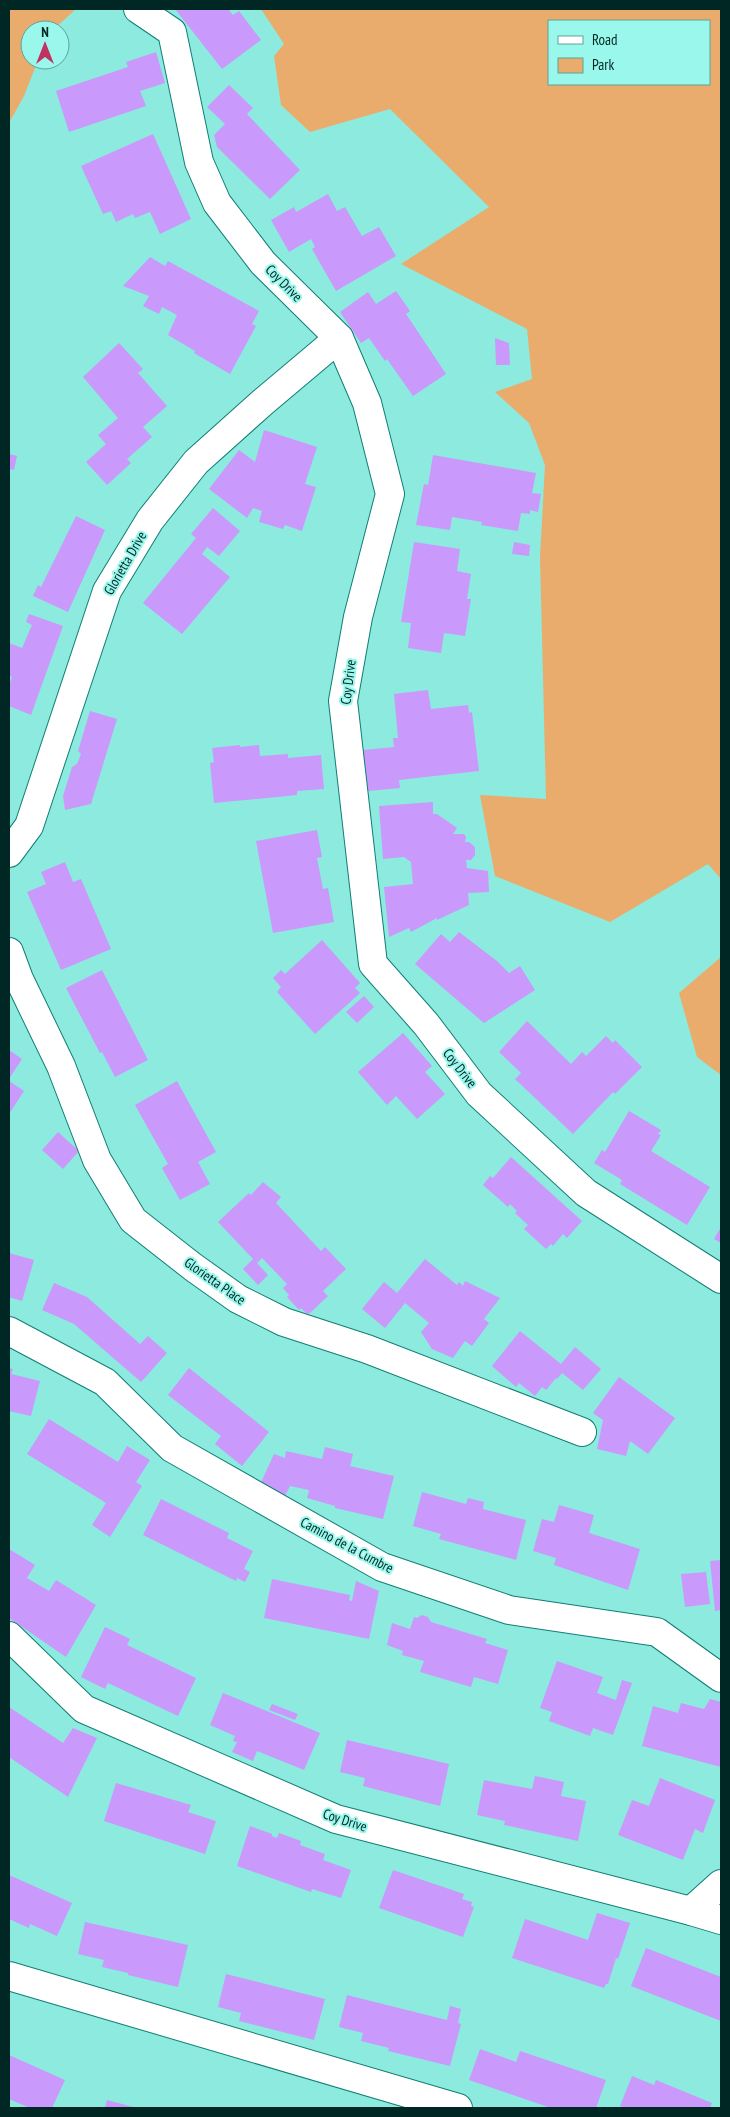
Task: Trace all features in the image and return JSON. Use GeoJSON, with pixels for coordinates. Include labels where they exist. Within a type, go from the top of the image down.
{"type":"FeatureCollection","features":[{"type":"Feature","properties":{"kind":"street","name":"Coy Drive"},"geometry":{"type":"LineString","coordinates":[[138,9],[172,32],[200,162],[217,203],[263,262],[339,338],[367,403],[390,494],[358,617],[343,701],[373,964],[426,1024],[479,1094],[586,1193],[721,1279]]}},
{"type":"Feature","properties":{"kind":"street","name":"Glorietta Drive"},"geometry":{"type":"LineString","coordinates":[[9,852],[29,826],[107,590],[150,520],[196,462],[339,338]]}},
{"type":"Feature","properties":{"kind":"street","name":"Glorietta Place"},"geometry":{"type":"LineString","coordinates":[[9,952],[61,1066],[98,1160],[133,1220],[238,1299],[284,1322],[367,1349],[582,1432]]}},
{"type":"Feature","properties":{"kind":"street","name":"Camino de la Cumbre"},"geometry":{"type":"LineString","coordinates":[[9,1331],[106,1382],[172,1448],[382,1567],[509,1610],[657,1632],[721,1678]]}},
{"type":"Feature","properties":{"kind":"street","name":"Coy Drive"},"geometry":{"type":"LineString","coordinates":[[9,1636],[84,1709],[336,1819],[721,1920]]}},
{"type":"Feature","properties":{"kind":"street"},"geometry":{"type":"LineString","coordinates":[[691,1911],[721,1884]]}},
{"type":"Feature","properties":{"kind":"street"},"geometry":{"type":"LineString","coordinates":[[9,1976],[458,2108]]}},
{"type":"Feature","properties":{"kind":"green space"},"geometry":{"type":"Polygon","coordinates":[[[9,9],[76,9],[64,20],[20,20],[20,70],[34,70],[24,96],[9,123],[9,9]]]}},
{"type":"Feature","properties":{"kind":"green space"},"geometry":{"type":"Polygon","coordinates":[[[261,9],[721,9],[721,879],[708,864],[610,922],[495,876],[480,795],[546,799],[540,557],[545,465],[529,423],[495,392],[532,379],[527,329],[401,264],[489,207],[390,109],[310,132],[281,105],[274,56],[284,44],[261,9]]]}},
{"type":"Feature","properties":{"kind":"green space"},"geometry":{"type":"Polygon","coordinates":[[[721,957],[721,1075],[697,1057],[679,993],[721,957]]]}},
{"type":"Feature","properties":{"kind":"building"},"geometry":{"type":"Polygon","coordinates":[[[175,9],[228,9],[233,15],[239,11],[261,40],[222,69],[175,9]]]}},
{"type":"Feature","properties":{"kind":"building"},"geometry":{"type":"Polygon","coordinates":[[[156,52],[165,83],[140,91],[146,106],[69,132],[56,91],[128,67],[126,62],[156,52]]]}},
{"type":"Feature","properties":{"kind":"building"},"geometry":{"type":"Polygon","coordinates":[[[229,85],[253,108],[247,114],[300,170],[270,199],[217,147],[214,135],[225,124],[207,107],[229,85]]]}},
{"type":"Feature","properties":{"kind":"building"},"geometry":{"type":"Polygon","coordinates":[[[153,134],[191,219],[160,234],[150,212],[135,218],[133,214],[116,222],[111,211],[103,214],[81,166],[153,134]]]}},
{"type":"Feature","properties":{"kind":"building"},"geometry":{"type":"Polygon","coordinates":[[[328,194],[337,211],[345,207],[362,236],[379,227],[396,256],[336,291],[312,249],[315,247],[311,239],[289,252],[271,220],[294,207],[296,212],[328,194]]]}},
{"type":"Feature","properties":{"kind":"building"},"geometry":{"type":"Polygon","coordinates":[[[150,257],[165,266],[168,261],[259,311],[252,324],[256,326],[230,374],[168,335],[177,315],[162,307],[159,314],[143,306],[149,296],[123,286],[150,257]]]}},
{"type":"Feature","properties":{"kind":"building"},"geometry":{"type":"Polygon","coordinates":[[[396,291],[410,311],[406,314],[446,374],[413,396],[387,359],[385,361],[369,338],[361,343],[340,312],[368,292],[376,304],[396,291]]]}},
{"type":"Feature","properties":{"kind":"building"},"geometry":{"type":"Polygon","coordinates":[[[495,338],[509,343],[510,365],[496,365],[495,338]]]}},
{"type":"Feature","properties":{"kind":"building"},"geometry":{"type":"Polygon","coordinates":[[[119,343],[143,369],[138,373],[167,406],[143,427],[152,437],[127,459],[131,463],[107,485],[86,462],[106,444],[98,435],[118,418],[83,377],[119,343]]]}},
{"type":"Feature","properties":{"kind":"building"},"geometry":{"type":"Polygon","coordinates":[[[264,430],[317,447],[305,484],[316,487],[302,531],[285,525],[283,529],[259,522],[262,511],[253,508],[247,518],[209,489],[239,450],[255,462],[264,430]]]}},
{"type":"Feature","properties":{"kind":"building"},"geometry":{"type":"Polygon","coordinates":[[[9,454],[17,456],[14,470],[9,469],[9,454]]]}},
{"type":"Feature","properties":{"kind":"building"},"geometry":{"type":"Polygon","coordinates":[[[433,455],[536,473],[532,493],[541,494],[538,512],[530,510],[530,514],[521,513],[518,531],[481,525],[482,522],[452,517],[450,530],[416,525],[424,484],[428,485],[433,455]]]}},
{"type":"Feature","properties":{"kind":"building"},"geometry":{"type":"Polygon","coordinates":[[[213,508],[240,531],[219,556],[207,547],[202,554],[230,577],[182,634],[143,603],[196,538],[191,534],[213,508]]]}},
{"type":"Feature","properties":{"kind":"building"},"geometry":{"type":"Polygon","coordinates":[[[76,516],[105,530],[68,612],[33,596],[38,585],[41,587],[76,516]]]}},
{"type":"Feature","properties":{"kind":"building"},"geometry":{"type":"Polygon","coordinates":[[[414,542],[460,549],[457,571],[471,574],[467,599],[471,599],[465,636],[444,633],[441,653],[408,648],[411,623],[401,622],[414,542]]]}},
{"type":"Feature","properties":{"kind":"building"},"geometry":{"type":"Polygon","coordinates":[[[514,542],[530,545],[529,556],[512,554],[514,542]]]}},
{"type":"Feature","properties":{"kind":"building"},"geometry":{"type":"Polygon","coordinates":[[[29,614],[63,626],[31,715],[9,706],[9,685],[12,677],[9,675],[9,643],[22,648],[32,625],[26,622],[29,614]]]}},
{"type":"Feature","properties":{"kind":"building"},"geometry":{"type":"Polygon","coordinates":[[[428,690],[431,709],[468,705],[469,713],[472,712],[479,771],[399,780],[400,788],[368,791],[363,750],[394,747],[393,738],[398,738],[394,694],[428,690]]]}},
{"type":"Feature","properties":{"kind":"building"},"geometry":{"type":"Polygon","coordinates":[[[90,711],[117,719],[91,804],[65,810],[63,796],[72,767],[77,764],[81,754],[78,751],[90,711]]]}},
{"type":"Feature","properties":{"kind":"building"},"geometry":{"type":"Polygon","coordinates":[[[240,745],[240,747],[259,745],[260,756],[288,754],[288,758],[321,755],[324,789],[297,791],[297,795],[214,803],[210,763],[214,762],[212,748],[240,745]]]}},
{"type":"Feature","properties":{"kind":"building"},"geometry":{"type":"Polygon","coordinates":[[[433,802],[433,814],[437,814],[457,828],[453,834],[464,834],[466,837],[465,842],[469,842],[475,847],[475,855],[471,860],[466,860],[467,868],[488,871],[489,892],[468,893],[469,905],[437,920],[437,918],[411,932],[409,928],[389,937],[384,887],[413,884],[411,862],[404,857],[383,859],[379,806],[433,802]]]}},
{"type":"Feature","properties":{"kind":"building"},"geometry":{"type":"Polygon","coordinates":[[[317,830],[322,857],[317,858],[323,889],[328,888],[334,922],[273,933],[256,841],[317,830]]]}},
{"type":"Feature","properties":{"kind":"building"},"geometry":{"type":"Polygon","coordinates":[[[65,862],[73,882],[81,879],[111,949],[61,970],[27,892],[46,884],[41,872],[65,862]]]}},
{"type":"Feature","properties":{"kind":"building"},"geometry":{"type":"Polygon","coordinates":[[[459,932],[497,961],[509,973],[520,966],[535,990],[484,1023],[415,964],[441,934],[450,942],[459,932]]]}},
{"type":"Feature","properties":{"kind":"building"},"geometry":{"type":"Polygon","coordinates":[[[322,940],[360,983],[355,988],[360,993],[315,1034],[277,992],[281,987],[273,978],[281,970],[285,974],[322,940]]]}},
{"type":"Feature","properties":{"kind":"building"},"geometry":{"type":"Polygon","coordinates":[[[102,970],[148,1060],[115,1077],[102,1052],[100,1053],[66,988],[102,970]]]}},
{"type":"Feature","properties":{"kind":"building"},"geometry":{"type":"Polygon","coordinates":[[[364,996],[374,1007],[357,1023],[346,1012],[364,996]]]}},
{"type":"Feature","properties":{"kind":"building"},"geometry":{"type":"Polygon","coordinates":[[[527,1021],[571,1064],[582,1052],[586,1056],[606,1036],[613,1043],[615,1040],[642,1067],[615,1094],[613,1092],[573,1134],[515,1079],[521,1073],[499,1052],[527,1021]]]}},
{"type":"Feature","properties":{"kind":"building"},"geometry":{"type":"Polygon","coordinates":[[[403,1033],[432,1066],[425,1072],[445,1094],[417,1119],[396,1096],[387,1105],[358,1072],[403,1033]]]}},
{"type":"Feature","properties":{"kind":"building"},"geometry":{"type":"Polygon","coordinates":[[[9,1050],[22,1059],[9,1079],[9,1050]]]}},
{"type":"Feature","properties":{"kind":"building"},"geometry":{"type":"Polygon","coordinates":[[[9,1081],[24,1091],[9,1114],[9,1081]]]}},
{"type":"Feature","properties":{"kind":"building"},"geometry":{"type":"Polygon","coordinates":[[[177,1081],[216,1152],[198,1162],[210,1184],[180,1200],[162,1168],[168,1164],[135,1105],[177,1081]]]}},
{"type":"Feature","properties":{"kind":"building"},"geometry":{"type":"Polygon","coordinates":[[[629,1111],[661,1130],[658,1134],[661,1135],[651,1151],[710,1187],[687,1225],[620,1184],[622,1180],[594,1163],[602,1150],[605,1152],[629,1111]]]}},
{"type":"Feature","properties":{"kind":"building"},"geometry":{"type":"Polygon","coordinates":[[[58,1132],[79,1151],[63,1169],[42,1150],[58,1132]]]}},
{"type":"Feature","properties":{"kind":"building"},"geometry":{"type":"Polygon","coordinates":[[[511,1157],[582,1221],[567,1238],[563,1234],[553,1246],[551,1244],[546,1249],[524,1229],[528,1225],[515,1213],[517,1211],[510,1204],[508,1207],[483,1185],[490,1176],[493,1178],[511,1157]]]}},
{"type":"Feature","properties":{"kind":"building"},"geometry":{"type":"Polygon","coordinates":[[[263,1182],[281,1197],[276,1203],[321,1251],[325,1247],[346,1269],[323,1291],[328,1296],[310,1313],[307,1314],[301,1308],[299,1310],[287,1297],[289,1295],[283,1288],[287,1284],[262,1258],[257,1263],[268,1275],[258,1285],[243,1269],[253,1259],[218,1222],[249,1193],[251,1195],[263,1182]]]}},
{"type":"Feature","properties":{"kind":"building"},"geometry":{"type":"Polygon","coordinates":[[[721,1227],[721,1243],[714,1239],[721,1227]]]}},
{"type":"Feature","properties":{"kind":"building"},"geometry":{"type":"Polygon","coordinates":[[[9,1253],[34,1260],[22,1301],[9,1297],[9,1253]]]}},
{"type":"Feature","properties":{"kind":"building"},"geometry":{"type":"Polygon","coordinates":[[[425,1259],[457,1285],[459,1282],[463,1286],[465,1281],[500,1298],[484,1319],[489,1323],[472,1346],[465,1341],[453,1358],[432,1349],[421,1332],[429,1323],[405,1303],[385,1328],[362,1309],[384,1282],[397,1293],[425,1259]]]}},
{"type":"Feature","properties":{"kind":"building"},"geometry":{"type":"Polygon","coordinates":[[[54,1283],[87,1297],[140,1344],[148,1336],[167,1353],[141,1382],[74,1324],[42,1310],[54,1283]]]}},
{"type":"Feature","properties":{"kind":"building"},"geometry":{"type":"Polygon","coordinates":[[[520,1331],[561,1364],[575,1347],[601,1369],[583,1390],[562,1373],[546,1390],[542,1387],[535,1396],[519,1383],[516,1387],[492,1366],[520,1331]]]}},
{"type":"Feature","properties":{"kind":"building"},"geometry":{"type":"Polygon","coordinates":[[[9,1368],[13,1369],[11,1374],[40,1381],[31,1416],[9,1411],[9,1368]]]}},
{"type":"Feature","properties":{"kind":"building"},"geometry":{"type":"Polygon","coordinates":[[[189,1368],[269,1432],[242,1466],[215,1444],[221,1436],[168,1395],[189,1368]]]}},
{"type":"Feature","properties":{"kind":"building"},"geometry":{"type":"Polygon","coordinates":[[[619,1377],[675,1418],[648,1454],[630,1441],[626,1456],[597,1449],[603,1420],[593,1413],[619,1377]]]}},
{"type":"Feature","properties":{"kind":"building"},"geometry":{"type":"Polygon","coordinates":[[[49,1419],[118,1462],[127,1446],[150,1460],[136,1482],[142,1486],[110,1537],[92,1525],[106,1503],[27,1454],[49,1419]]]}},
{"type":"Feature","properties":{"kind":"building"},"geometry":{"type":"Polygon","coordinates":[[[325,1447],[353,1454],[350,1466],[394,1476],[383,1519],[335,1508],[335,1506],[307,1498],[309,1490],[290,1486],[283,1500],[258,1489],[274,1454],[285,1458],[286,1451],[322,1459],[325,1447]]]}},
{"type":"Feature","properties":{"kind":"building"},"geometry":{"type":"Polygon","coordinates":[[[422,1492],[466,1504],[468,1498],[484,1502],[483,1509],[526,1520],[516,1560],[439,1539],[441,1534],[413,1526],[422,1492]]]}},
{"type":"Feature","properties":{"kind":"building"},"geometry":{"type":"Polygon","coordinates":[[[161,1499],[229,1533],[227,1538],[253,1551],[244,1569],[250,1572],[245,1582],[237,1578],[236,1581],[143,1535],[161,1499]]]}},
{"type":"Feature","properties":{"kind":"building"},"geometry":{"type":"Polygon","coordinates":[[[559,1505],[594,1515],[589,1533],[640,1549],[628,1590],[554,1565],[556,1558],[533,1551],[542,1519],[554,1522],[559,1505]]]}},
{"type":"Feature","properties":{"kind":"building"},"geometry":{"type":"Polygon","coordinates":[[[9,1549],[35,1565],[27,1578],[49,1591],[56,1580],[96,1605],[66,1657],[9,1618],[9,1549]]]}},
{"type":"Feature","properties":{"kind":"building"},"geometry":{"type":"Polygon","coordinates":[[[721,1560],[721,1610],[715,1611],[710,1561],[721,1560]]]}},
{"type":"Feature","properties":{"kind":"building"},"geometry":{"type":"Polygon","coordinates":[[[706,1572],[710,1604],[685,1607],[681,1574],[706,1572]]]}},
{"type":"Feature","properties":{"kind":"building"},"geometry":{"type":"Polygon","coordinates":[[[272,1579],[350,1595],[349,1600],[352,1601],[356,1581],[379,1591],[369,1639],[264,1618],[272,1579]]]}},
{"type":"Feature","properties":{"kind":"building"},"geometry":{"type":"Polygon","coordinates":[[[422,1615],[428,1617],[431,1622],[487,1639],[485,1643],[508,1650],[498,1684],[474,1677],[471,1687],[420,1672],[424,1661],[402,1655],[403,1651],[387,1645],[392,1623],[410,1629],[414,1617],[417,1618],[422,1615]]]}},
{"type":"Feature","properties":{"kind":"building"},"geometry":{"type":"Polygon","coordinates":[[[105,1627],[130,1639],[127,1645],[196,1678],[178,1716],[108,1683],[105,1689],[81,1677],[105,1627]]]}},
{"type":"Feature","properties":{"kind":"building"},"geometry":{"type":"Polygon","coordinates":[[[557,1661],[603,1677],[597,1693],[616,1700],[622,1680],[632,1683],[613,1735],[593,1728],[590,1736],[549,1721],[552,1712],[540,1708],[557,1661]]]}},
{"type":"Feature","properties":{"kind":"building"},"geometry":{"type":"Polygon","coordinates":[[[223,1693],[320,1733],[304,1770],[257,1751],[253,1761],[232,1752],[237,1742],[233,1741],[235,1736],[210,1725],[223,1693]]]}},
{"type":"Feature","properties":{"kind":"building"},"geometry":{"type":"Polygon","coordinates":[[[710,1699],[721,1702],[721,1767],[642,1746],[653,1706],[678,1713],[681,1703],[704,1709],[710,1699]]]}},
{"type":"Feature","properties":{"kind":"building"},"geometry":{"type":"Polygon","coordinates":[[[272,1704],[298,1714],[295,1720],[269,1710],[272,1704]]]}},
{"type":"Feature","properties":{"kind":"building"},"geometry":{"type":"Polygon","coordinates":[[[9,1707],[63,1743],[73,1728],[97,1738],[68,1797],[9,1757],[9,1707]]]}},
{"type":"Feature","properties":{"kind":"building"},"geometry":{"type":"Polygon","coordinates":[[[347,1740],[449,1764],[440,1806],[363,1786],[365,1778],[340,1772],[347,1740]]]}},
{"type":"Feature","properties":{"kind":"building"},"geometry":{"type":"Polygon","coordinates":[[[535,1776],[564,1782],[561,1796],[586,1801],[578,1841],[504,1825],[505,1821],[477,1815],[484,1780],[532,1789],[535,1776]]]}},
{"type":"Feature","properties":{"kind":"building"},"geometry":{"type":"Polygon","coordinates":[[[660,1778],[715,1800],[703,1833],[695,1829],[683,1860],[618,1835],[632,1800],[649,1806],[660,1778]]]}},
{"type":"Feature","properties":{"kind":"building"},"geometry":{"type":"Polygon","coordinates":[[[116,1783],[191,1805],[188,1812],[216,1821],[205,1854],[104,1821],[116,1783]]]}},
{"type":"Feature","properties":{"kind":"building"},"geometry":{"type":"Polygon","coordinates":[[[250,1826],[272,1834],[272,1836],[277,1838],[279,1833],[301,1841],[300,1845],[325,1854],[323,1860],[351,1870],[341,1898],[312,1889],[311,1892],[237,1866],[250,1826]]]}},
{"type":"Feature","properties":{"kind":"building"},"geometry":{"type":"Polygon","coordinates":[[[393,1870],[464,1894],[462,1899],[472,1902],[471,1906],[474,1907],[463,1937],[379,1908],[393,1870]]]}},
{"type":"Feature","properties":{"kind":"building"},"geometry":{"type":"Polygon","coordinates":[[[9,1875],[72,1903],[57,1936],[30,1924],[29,1928],[9,1919],[9,1875]]]}},
{"type":"Feature","properties":{"kind":"building"},"geometry":{"type":"Polygon","coordinates":[[[597,1913],[630,1923],[608,1984],[604,1988],[512,1958],[525,1919],[588,1940],[597,1913]]]}},
{"type":"Feature","properties":{"kind":"building"},"geometry":{"type":"Polygon","coordinates":[[[85,1922],[188,1945],[178,1987],[102,1967],[104,1960],[78,1954],[85,1922]]]}},
{"type":"Feature","properties":{"kind":"building"},"geometry":{"type":"Polygon","coordinates":[[[646,1948],[721,1977],[721,2021],[631,1986],[646,1948]]]}},
{"type":"Feature","properties":{"kind":"building"},"geometry":{"type":"Polygon","coordinates":[[[226,1974],[325,1999],[314,2040],[239,2021],[241,2013],[218,2007],[226,1974]]]}},
{"type":"Feature","properties":{"kind":"building"},"geometry":{"type":"Polygon","coordinates":[[[347,1995],[447,2020],[450,2006],[461,2009],[458,2023],[461,2024],[450,2066],[388,2051],[389,2048],[361,2041],[363,2033],[339,2027],[347,1995]]]}},
{"type":"Feature","properties":{"kind":"building"},"geometry":{"type":"Polygon","coordinates":[[[480,2049],[516,2062],[520,2051],[606,2080],[596,2108],[551,2108],[469,2080],[480,2049]]]}},
{"type":"Feature","properties":{"kind":"building"},"geometry":{"type":"Polygon","coordinates":[[[9,2055],[65,2080],[52,2108],[30,2108],[9,2099],[9,2055]]]}},
{"type":"Feature","properties":{"kind":"building"},"geometry":{"type":"Polygon","coordinates":[[[632,2076],[654,2085],[656,2080],[712,2103],[710,2107],[714,2108],[626,2108],[620,2106],[632,2076]]]}},
{"type":"Feature","properties":{"kind":"building"},"geometry":{"type":"Polygon","coordinates":[[[107,2100],[137,2108],[105,2108],[107,2100]]]}}]}
